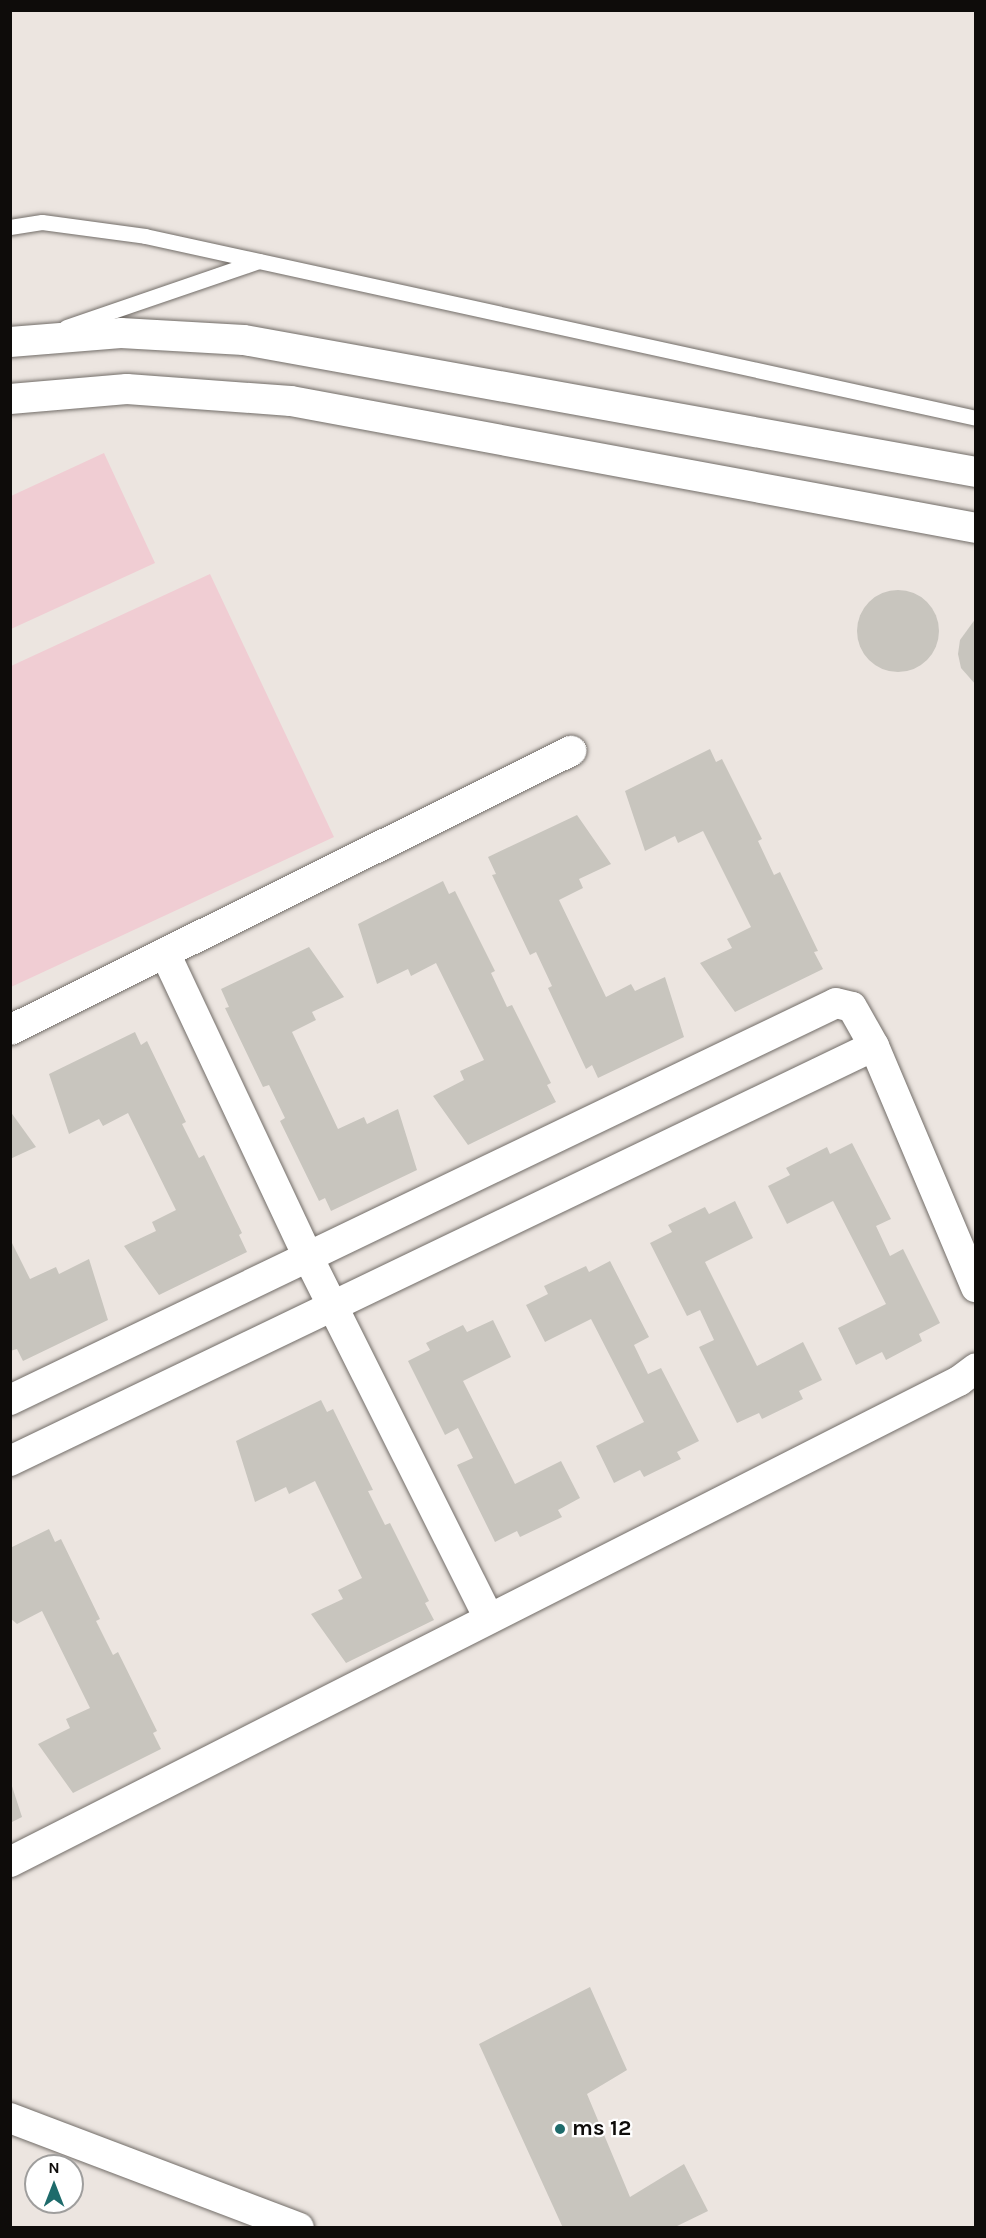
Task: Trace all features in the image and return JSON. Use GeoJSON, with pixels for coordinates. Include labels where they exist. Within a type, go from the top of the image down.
{"type":"FeatureCollection","features":[{"type":"Feature","properties":{"kind":"street"},"geometry":{"type":"LineString","coordinates":[[20,341],[121,333],[244,340],[975,472]]}},
{"type":"Feature","properties":{"kind":"street"},"geometry":{"type":"LineString","coordinates":[[10,399],[127,389],[291,401],[975,528]]}},
{"type":"Feature","properties":{"kind":"street"},"geometry":{"type":"LineString","coordinates":[[10,1030],[571,752]]}},
{"type":"Feature","properties":{"kind":"street"},"geometry":{"type":"LineString","coordinates":[[165,953],[309,1259],[489,1619]]}},
{"type":"Feature","properties":{"kind":"street"},"geometry":{"type":"LineString","coordinates":[[10,1400],[309,1259],[836,1003],[852,1007],[874,1046],[975,1287]]}},
{"type":"Feature","properties":{"kind":"street"},"geometry":{"type":"LineString","coordinates":[[10,1461],[333,1303],[874,1046]]}},
{"type":"Feature","properties":{"kind":"street"},"geometry":{"type":"LineString","coordinates":[[10,1862],[959,1381],[975,1368]]}},
{"type":"Feature","properties":{"kind":"street"},"geometry":{"type":"LineString","coordinates":[[10,2118],[298,2228]]}},
{"type":"Feature","properties":{"kind":"lane"},"geometry":{"type":"LineString","coordinates":[[10,227],[42,222],[146,236],[975,418]]}},
{"type":"Feature","properties":{"kind":"lane"},"geometry":{"type":"LineString","coordinates":[[20,341],[259,261]]}},
{"type":"Feature","properties":{"kind":"shaded area"},"geometry":{"type":"Polygon","coordinates":[[[104,453],[155,563],[11,629],[11,496],[104,453]]]}},
{"type":"Feature","properties":{"kind":"shaded area"},"geometry":{"type":"Polygon","coordinates":[[[210,574],[334,837],[11,987],[11,666],[210,574]]]}},
{"type":"Feature","properties":{"kind":"building"},"geometry":{"type":"Polygon","coordinates":[[[898,590],[914,593],[927,602],[936,615],[939,631],[936,647],[927,660],[914,669],[898,672],[882,669],[869,660],[860,647],[857,631],[860,615],[869,602],[882,593],[898,590]]]}},
{"type":"Feature","properties":{"kind":"building"},"geometry":{"type":"Polygon","coordinates":[[[976,618],[976,685],[961,668],[958,654],[960,640],[976,618]]]}},
{"type":"Feature","properties":{"kind":"building"},"geometry":{"type":"Polygon","coordinates":[[[710,749],[716,762],[722,759],[762,839],[758,841],[774,875],[780,872],[818,951],[814,952],[823,969],[735,1012],[700,963],[732,948],[727,939],[751,927],[703,831],[678,843],[675,836],[645,851],[625,791],[710,749]]]}},
{"type":"Feature","properties":{"kind":"building"},"geometry":{"type":"Polygon","coordinates":[[[577,815],[611,864],[579,879],[583,888],[559,900],[606,997],[631,984],[635,991],[665,977],[684,1037],[598,1078],[592,1065],[586,1069],[548,988],[552,986],[536,952],[530,955],[492,875],[496,874],[488,857],[577,815]]]}},
{"type":"Feature","properties":{"kind":"building"},"geometry":{"type":"Polygon","coordinates":[[[443,881],[449,894],[455,891],[495,971],[491,973],[507,1007],[512,1005],[551,1083],[547,1085],[556,1102],[468,1145],[433,1096],[464,1080],[460,1071],[484,1060],[436,963],[411,976],[408,969],[377,984],[358,924],[443,881]]]}},
{"type":"Feature","properties":{"kind":"building"},"geometry":{"type":"Polygon","coordinates":[[[309,947],[344,997],[312,1012],[316,1020],[292,1032],[338,1129],[364,1117],[367,1124],[398,1109],[417,1170],[331,1211],[325,1198],[319,1201],[280,1121],[285,1118],[269,1085],[263,1087],[225,1008],[229,1007],[221,989],[309,947]]]}},
{"type":"Feature","properties":{"kind":"building"},"geometry":{"type":"Polygon","coordinates":[[[135,1032],[141,1045],[147,1041],[186,1122],[182,1124],[199,1158],[204,1155],[242,1233],[239,1235],[247,1252],[159,1295],[124,1246],[156,1231],[152,1222],[176,1210],[128,1113],[103,1126],[99,1119],[69,1134],[49,1074],[135,1032]]]}},
{"type":"Feature","properties":{"kind":"building"},"geometry":{"type":"Polygon","coordinates":[[[10,1111],[36,1147],[10,1159],[10,1111]]]}},
{"type":"Feature","properties":{"kind":"building"},"geometry":{"type":"Polygon","coordinates":[[[852,1143],[891,1219],[876,1226],[890,1256],[903,1249],[940,1323],[919,1334],[922,1341],[886,1360],[882,1352],[856,1365],[838,1328],[886,1304],[833,1201],[787,1224],[768,1186],[790,1175],[786,1168],[827,1147],[830,1154],[852,1143]]]}},
{"type":"Feature","properties":{"kind":"building"},"geometry":{"type":"Polygon","coordinates":[[[735,1201],[753,1238],[705,1262],[757,1366],[803,1342],[822,1380],[799,1391],[803,1399],[762,1419],[759,1413],[737,1423],[699,1347],[714,1340],[700,1310],[687,1316],[650,1243],[672,1232],[668,1225],[705,1207],[709,1214],[735,1201]]]}},
{"type":"Feature","properties":{"kind":"building"},"geometry":{"type":"Polygon","coordinates":[[[10,1239],[30,1279],[56,1267],[59,1274],[89,1259],[108,1320],[23,1361],[17,1349],[10,1351],[10,1239]]]}},
{"type":"Feature","properties":{"kind":"building"},"geometry":{"type":"Polygon","coordinates":[[[610,1261],[649,1337],[634,1345],[648,1374],[661,1368],[699,1441],[677,1452],[681,1459],[644,1477],[640,1470],[614,1483],[596,1446],[644,1422],[591,1319],[545,1342],[526,1305],[548,1294],[544,1286],[586,1266],[589,1272],[610,1261]]]}},
{"type":"Feature","properties":{"kind":"building"},"geometry":{"type":"Polygon","coordinates":[[[493,1320],[511,1357],[463,1381],[515,1484],[561,1461],[580,1498],[558,1510],[562,1517],[520,1537],[517,1531],[495,1542],[457,1465],[473,1458],[458,1428],[445,1435],[408,1361],[430,1350],[426,1343],[463,1325],[467,1332],[493,1320]]]}},
{"type":"Feature","properties":{"kind":"building"},"geometry":{"type":"Polygon","coordinates":[[[321,1400],[327,1412],[333,1409],[373,1490],[368,1491],[385,1525],[390,1523],[429,1601],[425,1603],[434,1620],[346,1663],[311,1614],[343,1599],[338,1590],[362,1578],[315,1481],[289,1494],[286,1487],[255,1502],[236,1441],[321,1400]]]}},
{"type":"Feature","properties":{"kind":"building"},"geometry":{"type":"Polygon","coordinates":[[[49,1529],[55,1542],[61,1539],[100,1619],[96,1621],[113,1655],[118,1652],[157,1731],[153,1733],[161,1749],[73,1793],[38,1744],[70,1728],[66,1719],[90,1708],[42,1611],[17,1624],[10,1618],[10,1548],[49,1529]]]}},
{"type":"Feature","properties":{"kind":"building"},"geometry":{"type":"Polygon","coordinates":[[[10,1780],[22,1817],[10,1823],[10,1780]]]}},
{"type":"Feature","properties":{"kind":"building","name":"ms 12"},"geometry":{"type":"Polygon","coordinates":[[[590,1987],[627,2070],[587,2094],[630,2197],[684,2164],[708,2211],[673,2228],[563,2228],[479,2044],[590,1987]]]}},
{"type":"Feature","properties":{"kind":"place","name":"ms 12"},"geometry":{"type":"Point","coordinates":[560,2129]}}]}
